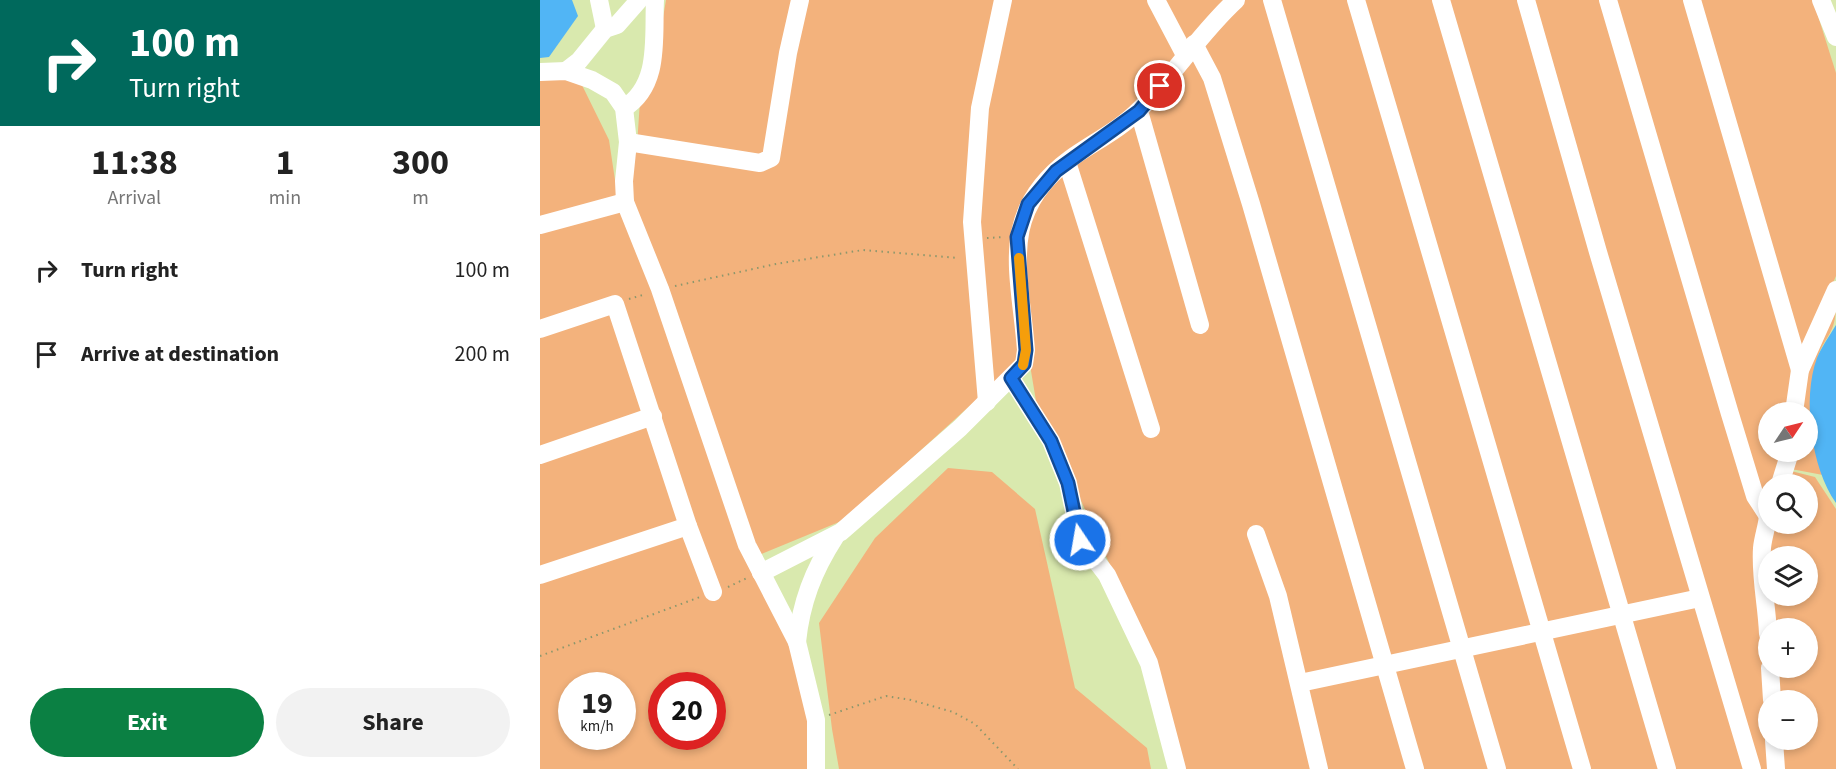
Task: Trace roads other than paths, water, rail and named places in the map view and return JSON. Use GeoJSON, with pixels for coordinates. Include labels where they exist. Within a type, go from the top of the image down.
{"type":"FeatureCollection","features":[{"type":"Feature","properties":{"kind":"street"},"geometry":{"type":"LineString","coordinates":[[599,0],[605,29]]}},
{"type":"Feature","properties":{"kind":"street"},"geometry":{"type":"LineString","coordinates":[[567,71],[579,61],[605,29],[617,25],[639,0]]}},
{"type":"Feature","properties":{"kind":"street"},"geometry":{"type":"LineString","coordinates":[[624,108],[632,103],[648,78],[652,67],[656,36],[655,0]]}},
{"type":"Feature","properties":{"kind":"street"},"geometry":{"type":"LineString","coordinates":[[628,142],[759,163],[771,158],[788,53],[800,0]]}},
{"type":"Feature","properties":{"kind":"street"},"geometry":{"type":"LineString","coordinates":[[987,402],[972,222],[980,108],[1003,0]]}},
{"type":"Feature","properties":{"kind":"street"},"geometry":{"type":"LineString","coordinates":[[1156,0],[1212,78],[1248,194],[1415,769]]}},
{"type":"Feature","properties":{"kind":"street"},"geometry":{"type":"LineString","coordinates":[[761,573],[836,536],[960,428],[1024,364],[1026,350],[1017,237],[1028,204],[1045,181],[1067,162],[1139,111],[1236,0]]}},
{"type":"Feature","properties":{"kind":"street"},"geometry":{"type":"LineString","coordinates":[[1272,0],[1497,769]]}},
{"type":"Feature","properties":{"kind":"street"},"geometry":{"type":"LineString","coordinates":[[1356,0],[1582,769]]}},
{"type":"Feature","properties":{"kind":"street"},"geometry":{"type":"LineString","coordinates":[[1441,0],[1667,769]]}},
{"type":"Feature","properties":{"kind":"street"},"geometry":{"type":"LineString","coordinates":[[1526,0],[1752,769]]}},
{"type":"Feature","properties":{"kind":"street"},"geometry":{"type":"LineString","coordinates":[[1608,0],[1733,424],[1758,501]]}},
{"type":"Feature","properties":{"kind":"street"},"geometry":{"type":"LineString","coordinates":[[1692,0],[1800,370]]}},
{"type":"Feature","properties":{"kind":"street"},"geometry":{"type":"LineString","coordinates":[[1821,0],[1836,37]]}},
{"type":"Feature","properties":{"kind":"street"},"geometry":{"type":"LineString","coordinates":[[540,72],[567,71],[592,80],[613,92],[624,108],[628,142],[625,202],[660,289],[732,507],[761,573],[797,642],[816,720],[816,769]]}},
{"type":"Feature","properties":{"kind":"street"},"geometry":{"type":"LineString","coordinates":[[1139,111],[1200,325]]}},
{"type":"Feature","properties":{"kind":"street"},"geometry":{"type":"LineString","coordinates":[[1067,162],[1151,429]]}},
{"type":"Feature","properties":{"kind":"street"},"geometry":{"type":"LineString","coordinates":[[540,225],[625,202]]}},
{"type":"Feature","properties":{"kind":"street"},"geometry":{"type":"LineString","coordinates":[[1795,402],[1800,370],[1836,290]]}},
{"type":"Feature","properties":{"kind":"street"},"geometry":{"type":"LineString","coordinates":[[540,329],[615,304],[688,526],[713,592]]}},
{"type":"Feature","properties":{"kind":"street"},"geometry":{"type":"LineString","coordinates":[[1011,378],[1051,441],[1068,483],[1080,540],[1107,575],[1149,663],[1177,769]]}},
{"type":"Feature","properties":{"kind":"street"},"geometry":{"type":"LineString","coordinates":[[540,455],[653,416]]}},
{"type":"Feature","properties":{"kind":"street"},"geometry":{"type":"LineString","coordinates":[[540,575],[688,526]]}},
{"type":"Feature","properties":{"kind":"street"},"geometry":{"type":"LineString","coordinates":[[1256,534],[1278,596],[1319,769]]}},
{"type":"Feature","properties":{"kind":"street"},"geometry":{"type":"LineString","coordinates":[[1765,534],[1762,576],[1767,599],[1768,618]]}},
{"type":"Feature","properties":{"kind":"street"},"geometry":{"type":"LineString","coordinates":[[797,642],[806,596],[822,558],[836,536]]}},
{"type":"Feature","properties":{"kind":"street"},"geometry":{"type":"LineString","coordinates":[[1300,683],[1384,663],[1700,598]]}},
{"type":"Feature","properties":{"kind":"street"},"geometry":{"type":"LineString","coordinates":[[1775,750],[1776,769]]}},
{"type":"Feature","properties":{"kind":"water"},"geometry":{"type":"Polygon","coordinates":[[[540,0],[572,0],[578,16],[549,57],[540,58],[540,0]]]}},
{"type":"Feature","properties":{"kind":"water"},"geometry":{"type":"Polygon","coordinates":[[[1836,325],[1836,503],[1827,488],[1818,462],[1818,402],[1810,402],[1812,374],[1824,345],[1836,325]]]}}]}
